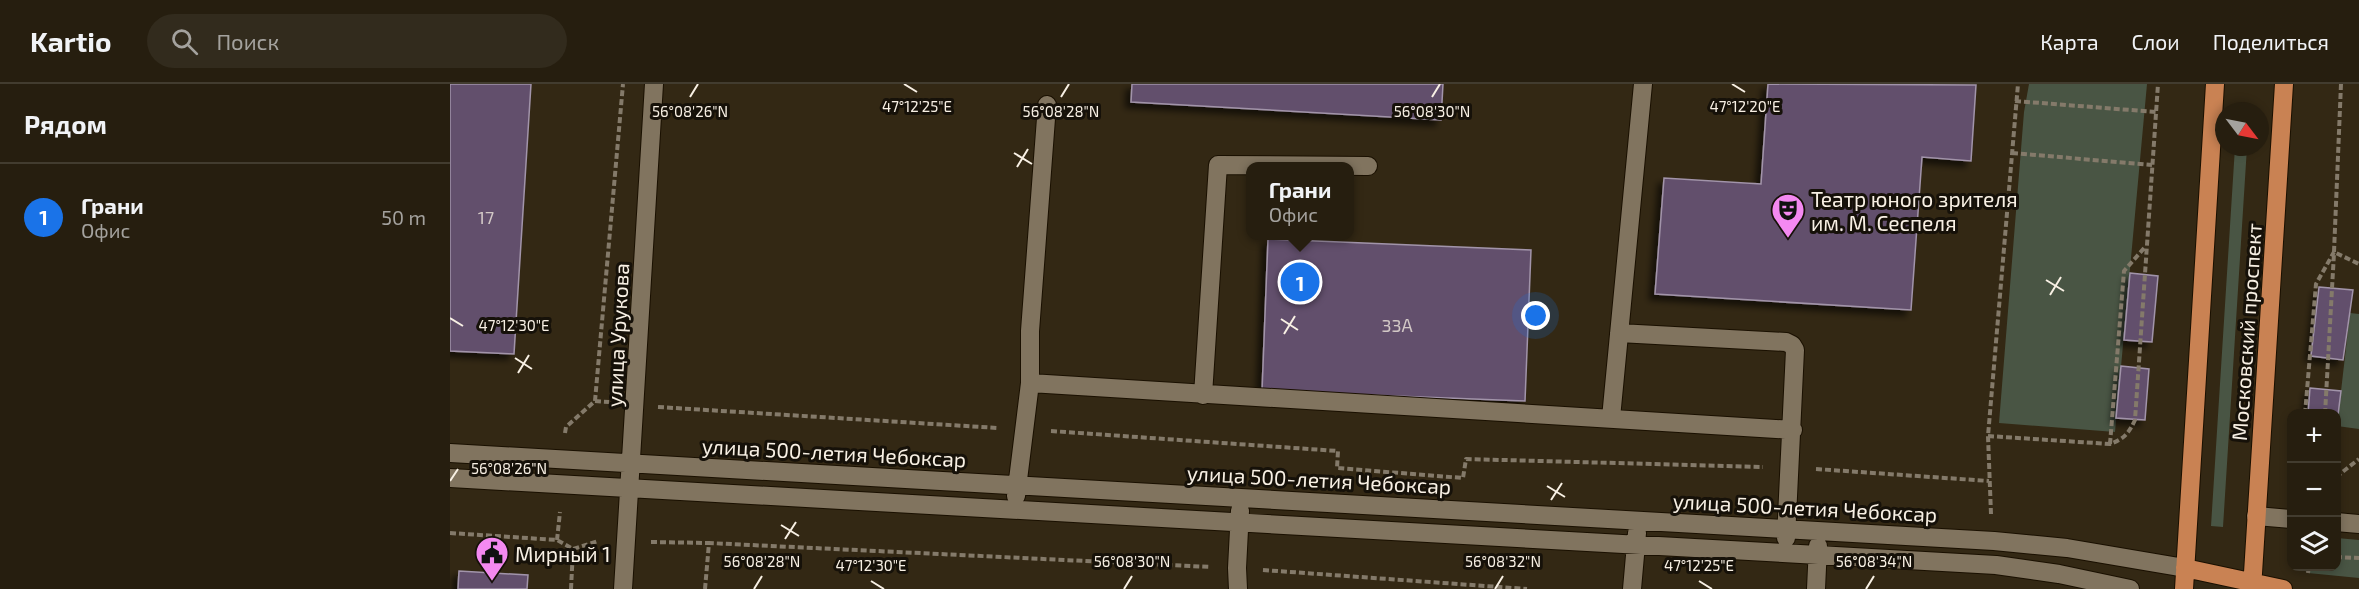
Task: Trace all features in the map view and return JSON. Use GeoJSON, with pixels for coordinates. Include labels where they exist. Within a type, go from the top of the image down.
{"type":"FeatureCollection","features":[{"type":"Feature","properties":{"kind":"main road"},"geometry":{"type":"LineString","coordinates":[[2184,589],[2215,84]]}},
{"type":"Feature","properties":{"kind":"main road","name":"Московский проспект"},"geometry":{"type":"LineString","coordinates":[[2252,586],[2284,84]]}},
{"type":"Feature","properties":{"kind":"main road"},"geometry":{"type":"LineString","coordinates":[[2185,568],[2252,586],[2283,589]]}},
{"type":"Feature","properties":{"kind":"street","name":"улица Урукова"},"geometry":{"type":"LineString","coordinates":[[623,589],[654,84]]}},
{"type":"Feature","properties":{"kind":"street"},"geometry":{"type":"LineString","coordinates":[[1611,418],[1643,84]]}},
{"type":"Feature","properties":{"kind":"street"},"geometry":{"type":"LineString","coordinates":[[1015,509],[1030,383],[1030,331],[1047,105]]}},
{"type":"Feature","properties":{"kind":"street"},"geometry":{"type":"LineString","coordinates":[[1203,395],[1218,165],[1246,165]]}},
{"type":"Feature","properties":{"kind":"street"},"geometry":{"type":"LineString","coordinates":[[1354,166],[1368,166]]}},
{"type":"Feature","properties":{"kind":"street"},"geometry":{"type":"LineString","coordinates":[[1619,333],[1786,342],[1792,345],[1795,350],[1785,555]]}},
{"type":"Feature","properties":{"kind":"street"},"geometry":{"type":"LineString","coordinates":[[1030,383],[1792,430]]}},
{"type":"Feature","properties":{"kind":"street","name":"улица 500-летия Чебоксар"},"geometry":{"type":"LineString","coordinates":[[450,453],[1820,530],[2067,548],[2185,568]]}},
{"type":"Feature","properties":{"kind":"street"},"geometry":{"type":"LineString","coordinates":[[450,478],[1818,557],[1996,565],[2059,574],[2130,589]]}},
{"type":"Feature","properties":{"kind":"street"},"geometry":{"type":"LineString","coordinates":[[1238,589],[1241,498]]}},
{"type":"Feature","properties":{"kind":"street"},"geometry":{"type":"LineString","coordinates":[[2256,516],[2287,519]]}},
{"type":"Feature","properties":{"kind":"street"},"geometry":{"type":"LineString","coordinates":[[1632,589],[1638,519]]}},
{"type":"Feature","properties":{"kind":"street"},"geometry":{"type":"LineString","coordinates":[[2341,522],[2359,524]]}},
{"type":"Feature","properties":{"kind":"street"},"geometry":{"type":"LineString","coordinates":[[1816,589],[1820,530]]}},
{"type":"Feature","properties":{"kind":"path"},"geometry":{"type":"LineString","coordinates":[[565,436],[566,427],[595,401],[623,84]]}},
{"type":"Feature","properties":{"kind":"path"},"geometry":{"type":"LineString","coordinates":[[1991,515],[1989,436],[2018,84]]}},
{"type":"Feature","properties":{"kind":"path"},"geometry":{"type":"LineString","coordinates":[[1989,436],[2110,444],[2121,440],[2130,431],[2135,420],[2158,84]]}},
{"type":"Feature","properties":{"kind":"path"},"geometry":{"type":"LineString","coordinates":[[2325,409],[2341,84]]}},
{"type":"Feature","properties":{"kind":"path"},"geometry":{"type":"LineString","coordinates":[[2015,101],[2156,112]]}},
{"type":"Feature","properties":{"kind":"path"},"geometry":{"type":"LineString","coordinates":[[2012,153],[2152,165]]}},
{"type":"Feature","properties":{"kind":"path"},"geometry":{"type":"LineString","coordinates":[[2110,444],[2124,271],[2146,245]]}},
{"type":"Feature","properties":{"kind":"path"},"geometry":{"type":"LineString","coordinates":[[2334,252],[2359,264]]}},
{"type":"Feature","properties":{"kind":"path"},"geometry":{"type":"LineString","coordinates":[[2305,409],[2316,284],[2334,252]]}},
{"type":"Feature","properties":{"kind":"path"},"geometry":{"type":"LineString","coordinates":[[595,401],[612,402]]}},
{"type":"Feature","properties":{"kind":"path"},"geometry":{"type":"LineString","coordinates":[[650,406],[1338,451],[1337,468],[1464,478],[1466,459],[1765,467]]}},
{"type":"Feature","properties":{"kind":"path"},"geometry":{"type":"LineString","coordinates":[[2341,474],[2359,459]]}},
{"type":"Feature","properties":{"kind":"path"},"geometry":{"type":"LineString","coordinates":[[1811,469],[1989,481]]}},
{"type":"Feature","properties":{"kind":"path"},"geometry":{"type":"LineString","coordinates":[[557,540],[560,512]]}},
{"type":"Feature","properties":{"kind":"path"},"geometry":{"type":"LineString","coordinates":[[450,533],[557,540],[573,549],[598,541]]}},
{"type":"Feature","properties":{"kind":"path"},"geometry":{"type":"LineString","coordinates":[[651,543],[709,543],[1237,568],[1527,589]]}},
{"type":"Feature","properties":{"kind":"path"},"geometry":{"type":"LineString","coordinates":[[705,589],[709,543]]}},
{"type":"Feature","properties":{"kind":"path"},"geometry":{"type":"LineString","coordinates":[[571,589],[573,549]]}},
{"type":"Feature","properties":{"kind":"path"},"geometry":{"type":"LineString","coordinates":[[2341,557],[2359,558]]}},
{"type":"Feature","properties":{"kind":"green space"},"geometry":{"type":"Polygon","coordinates":[[[2029,84],[2147,84],[2115,432],[1999,423],[2024,112],[2029,84]]]}},
{"type":"Feature","properties":{"kind":"green space"},"geometry":{"type":"Polygon","coordinates":[[[2234,156],[2246,156],[2223,527],[2211,526],[2234,156]]]}},
{"type":"Feature","properties":{"kind":"green space"},"geometry":{"type":"Polygon","coordinates":[[[2350,313],[2359,314],[2359,429],[2341,427],[2341,409],[2339,409],[2350,313]]]}},
{"type":"Feature","properties":{"kind":"green space"},"geometry":{"type":"Polygon","coordinates":[[[2341,538],[2359,540],[2359,578],[2305,571],[2341,571],[2341,538]]]}},
{"type":"Feature","properties":{"kind":"building"},"geometry":{"type":"Polygon","coordinates":[[[450,84],[531,84],[514,354],[450,351],[450,84]]]}},
{"type":"Feature","properties":{"kind":"building"},"geometry":{"type":"Polygon","coordinates":[[[1132,84],[1443,84],[1441,120],[1131,102],[1132,84]]]}},
{"type":"Feature","properties":{"kind":"building","name":"Театр юного зрителя им. М. Сеспеля"},"geometry":{"type":"Polygon","coordinates":[[[1768,84],[1976,85],[1971,161],[1922,157],[1911,310],[1655,294],[1664,178],[1761,184],[1768,84]]]}},
{"type":"Feature","properties":{"kind":"building"},"geometry":{"type":"Polygon","coordinates":[[[1268,240],[1531,250],[1525,401],[1262,391],[1268,240]]]}},
{"type":"Feature","properties":{"kind":"building"},"geometry":{"type":"Polygon","coordinates":[[[2130,273],[2158,276],[2152,342],[2124,340],[2130,273]]]}},
{"type":"Feature","properties":{"kind":"building"},"geometry":{"type":"Polygon","coordinates":[[[2319,287],[2353,290],[2343,360],[2311,356],[2319,287]]]}},
{"type":"Feature","properties":{"kind":"building"},"geometry":{"type":"Polygon","coordinates":[[[2121,366],[2149,369],[2145,420],[2116,418],[2121,366]]]}},
{"type":"Feature","properties":{"kind":"building"},"geometry":{"type":"Polygon","coordinates":[[[2310,388],[2341,391],[2339,409],[2308,409],[2310,388]]]}},
{"type":"Feature","properties":{"kind":"building"},"geometry":{"type":"Polygon","coordinates":[[[459,571],[528,575],[527,589],[458,589],[459,571]]]}},
{"type":"Feature","properties":{"kind":"place","name":"Театр юного зрителя им. М. Сеспеля"},"geometry":{"type":"Point","coordinates":[1788,239]}},
{"type":"Feature","properties":{"kind":"place","name":"Грани"},"geometry":{"type":"Point","coordinates":[1300,282]}},
{"type":"Feature","properties":{"kind":"place","name":"Мирный 1"},"geometry":{"type":"Point","coordinates":[492,582]}}]}
